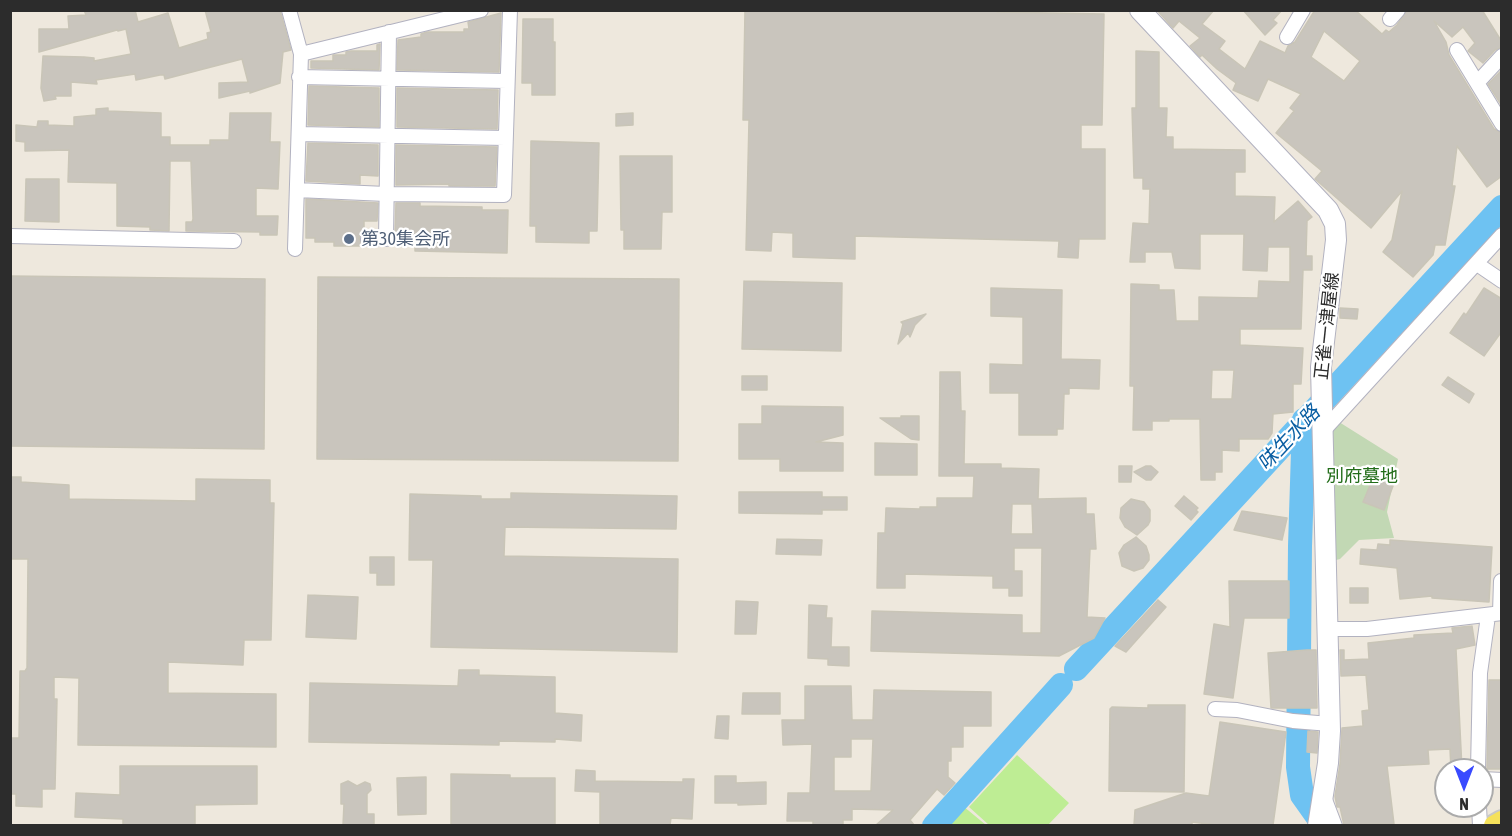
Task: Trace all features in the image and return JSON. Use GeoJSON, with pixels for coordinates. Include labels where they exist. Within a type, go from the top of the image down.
{"type":"FeatureCollection","features":[{"type":"Feature","properties":{"kind":"main road","name":"正雀一津屋線"},"geometry":{"type":"LineString","coordinates":[[1140,10],[1332,217],[1337,232],[1320,386],[1330,724],[1324,815]]}},
{"type":"Feature","properties":{"kind":"main road"},"geometry":{"type":"LineString","coordinates":[[1495,825],[1502,822]]}},
{"type":"Feature","properties":{"kind":"street"},"geometry":{"type":"LineString","coordinates":[[289,10],[301,54],[295,249]]}},
{"type":"Feature","properties":{"kind":"street"},"geometry":{"type":"LineString","coordinates":[[301,54],[481,10]]}},
{"type":"Feature","properties":{"kind":"street"},"geometry":{"type":"LineString","coordinates":[[297,190],[386,194],[504,195],[510,10]]}},
{"type":"Feature","properties":{"kind":"street"},"geometry":{"type":"LineString","coordinates":[[1287,37],[1302,11]]}},
{"type":"Feature","properties":{"kind":"street"},"geometry":{"type":"LineString","coordinates":[[368,239],[386,239],[389,32]]}},
{"type":"Feature","properties":{"kind":"street"},"geometry":{"type":"LineString","coordinates":[[1457,50],[1502,124]]}},
{"type":"Feature","properties":{"kind":"street"},"geometry":{"type":"LineString","coordinates":[[1477,83],[1502,56]]}},
{"type":"Feature","properties":{"kind":"street"},"geometry":{"type":"LineString","coordinates":[[299,77],[507,81]]}},
{"type":"Feature","properties":{"kind":"street"},"geometry":{"type":"LineString","coordinates":[[298,134],[506,138]]}},
{"type":"Feature","properties":{"kind":"street"},"geometry":{"type":"LineString","coordinates":[[1322,422],[1477,264],[1502,235]]}},
{"type":"Feature","properties":{"kind":"street"},"geometry":{"type":"LineString","coordinates":[[10,236],[234,241]]}},
{"type":"Feature","properties":{"kind":"street"},"geometry":{"type":"LineString","coordinates":[[1477,264],[1502,281]]}},
{"type":"Feature","properties":{"kind":"street"},"geometry":{"type":"LineString","coordinates":[[1478,758],[1480,673],[1496,614],[1501,581]]}},
{"type":"Feature","properties":{"kind":"street"},"geometry":{"type":"LineString","coordinates":[[1328,629],[1367,630],[1496,614]]}},
{"type":"Feature","properties":{"kind":"street"},"geometry":{"type":"LineString","coordinates":[[1215,709],[1237,710],[1297,721],[1330,724]]}},
{"type":"Feature","properties":{"kind":"green space","name":"別府墓地"},"geometry":{"type":"Polygon","coordinates":[[[1339,422],[1398,459],[1387,512],[1394,538],[1359,540],[1340,559],[1336,560],[1332,554],[1330,432],[1339,422]]]}},
{"type":"Feature","properties":{"kind":"green space"},"geometry":{"type":"Polygon","coordinates":[[[1017,755],[1069,803],[1048,825],[989,825],[969,807],[1017,755]]]}},
{"type":"Feature","properties":{"kind":"green space"},"geometry":{"type":"Polygon","coordinates":[[[963,806],[986,825],[944,825],[963,806]]]}},
{"type":"Feature","properties":{"kind":"building"},"geometry":{"type":"Polygon","coordinates":[[[84,10],[135,10],[138,22],[168,13],[179,48],[208,39],[207,33],[211,32],[205,10],[280,10],[291,50],[283,52],[280,83],[250,93],[250,91],[219,98],[219,83],[248,82],[242,59],[165,79],[164,75],[160,75],[136,80],[135,74],[96,80],[97,84],[71,82],[71,96],[55,96],[56,99],[44,101],[41,88],[43,56],[84,57],[94,58],[94,61],[131,54],[126,29],[39,52],[39,29],[69,29],[68,16],[86,15],[84,10]]]}},
{"type":"Feature","properties":{"kind":"building"},"geometry":{"type":"Polygon","coordinates":[[[745,10],[997,10],[997,12],[1104,14],[1102,125],[1081,125],[1081,149],[1105,149],[1105,239],[1079,239],[1078,258],[1058,257],[1059,241],[855,236],[855,259],[793,257],[793,233],[772,232],[771,251],[746,250],[749,120],[743,120],[745,10]]]}},
{"type":"Feature","properties":{"kind":"building"},"geometry":{"type":"Polygon","coordinates":[[[1157,10],[1214,10],[1202,24],[1225,41],[1219,49],[1245,69],[1260,41],[1285,53],[1288,46],[1295,42],[1315,10],[1355,10],[1382,34],[1386,30],[1389,32],[1397,25],[1407,10],[1482,10],[1502,42],[1502,47],[1495,50],[1483,63],[1468,51],[1475,43],[1463,27],[1452,37],[1434,21],[1446,42],[1449,55],[1494,129],[1502,133],[1502,176],[1487,187],[1457,146],[1452,186],[1455,186],[1445,245],[1435,245],[1433,255],[1413,277],[1383,252],[1392,240],[1402,191],[1371,228],[1315,179],[1322,171],[1276,133],[1294,111],[1290,108],[1301,94],[1268,79],[1258,101],[1233,90],[1236,83],[1202,55],[1200,57],[1190,46],[1200,38],[1179,21],[1173,28],[1157,10]],[[1324,31],[1311,57],[1344,81],[1360,61],[1324,31]]]}},
{"type":"Feature","properties":{"kind":"building"},"geometry":{"type":"Polygon","coordinates":[[[1243,10],[1282,10],[1273,20],[1277,23],[1265,35],[1243,10]]]}},
{"type":"Feature","properties":{"kind":"building"},"geometry":{"type":"Polygon","coordinates":[[[501,13],[499,72],[397,70],[398,40],[421,37],[421,34],[427,32],[464,32],[464,29],[469,29],[468,22],[501,13]]]}},
{"type":"Feature","properties":{"kind":"building"},"geometry":{"type":"Polygon","coordinates":[[[523,19],[553,19],[555,95],[532,95],[532,83],[522,83],[523,19]]]}},
{"type":"Feature","properties":{"kind":"building"},"geometry":{"type":"Polygon","coordinates":[[[380,44],[379,70],[311,68],[311,61],[333,61],[333,55],[346,55],[346,52],[351,51],[377,51],[377,45],[380,44]]]}},
{"type":"Feature","properties":{"kind":"building"},"geometry":{"type":"Polygon","coordinates":[[[1136,51],[1159,52],[1159,108],[1167,108],[1166,137],[1173,137],[1173,149],[1245,150],[1245,172],[1235,172],[1235,196],[1275,197],[1274,222],[1298,201],[1312,217],[1307,221],[1306,256],[1312,256],[1312,270],[1303,270],[1301,329],[1240,329],[1240,345],[1303,348],[1301,384],[1293,384],[1293,412],[1273,414],[1272,433],[1268,439],[1239,439],[1239,451],[1222,450],[1222,472],[1215,472],[1215,480],[1201,480],[1200,419],[1152,421],[1152,430],[1133,430],[1134,386],[1130,386],[1131,284],[1159,285],[1159,290],[1174,290],[1176,321],[1199,321],[1199,297],[1258,298],[1259,281],[1290,282],[1290,247],[1268,247],[1267,271],[1243,270],[1244,234],[1200,234],[1200,269],[1175,268],[1172,252],[1145,252],[1145,262],[1130,262],[1133,223],[1149,224],[1150,189],[1143,189],[1143,178],[1134,178],[1132,108],[1136,108],[1136,51]],[[1212,370],[1211,399],[1232,399],[1234,370],[1212,370]]]}},
{"type":"Feature","properties":{"kind":"building"},"geometry":{"type":"Polygon","coordinates":[[[1502,70],[1502,106],[1488,84],[1502,70]]]}},
{"type":"Feature","properties":{"kind":"building"},"geometry":{"type":"Polygon","coordinates":[[[309,86],[379,88],[379,127],[308,125],[309,86]]]}},
{"type":"Feature","properties":{"kind":"building"},"geometry":{"type":"Polygon","coordinates":[[[397,88],[498,90],[497,129],[397,127],[397,88]]]}},
{"type":"Feature","properties":{"kind":"building"},"geometry":{"type":"Polygon","coordinates":[[[108,108],[108,111],[161,113],[161,137],[170,137],[170,145],[210,145],[210,140],[229,140],[230,113],[271,113],[270,142],[280,142],[278,189],[256,188],[256,216],[278,216],[277,235],[260,235],[260,232],[186,231],[186,222],[192,222],[193,219],[191,161],[170,161],[169,231],[150,230],[150,227],[117,226],[117,183],[68,182],[69,150],[25,151],[25,142],[16,141],[16,125],[37,127],[38,121],[48,121],[48,125],[74,126],[74,117],[96,115],[96,109],[108,108]]]}},
{"type":"Feature","properties":{"kind":"building"},"geometry":{"type":"Polygon","coordinates":[[[633,113],[633,125],[616,126],[616,114],[633,113]]]}},
{"type":"Feature","properties":{"kind":"building"},"geometry":{"type":"Polygon","coordinates":[[[531,141],[599,143],[597,231],[589,231],[589,243],[536,242],[536,226],[530,226],[531,141]]]}},
{"type":"Feature","properties":{"kind":"building"},"geometry":{"type":"Polygon","coordinates":[[[308,143],[378,145],[378,176],[360,175],[360,184],[306,181],[308,143]]]}},
{"type":"Feature","properties":{"kind":"building"},"geometry":{"type":"Polygon","coordinates":[[[396,145],[497,147],[495,186],[396,185],[396,145]]]}},
{"type":"Feature","properties":{"kind":"building"},"geometry":{"type":"Polygon","coordinates":[[[620,156],[672,156],[672,212],[662,212],[661,249],[624,249],[624,230],[621,230],[620,156]]]}},
{"type":"Feature","properties":{"kind":"building"},"geometry":{"type":"Polygon","coordinates":[[[26,179],[59,179],[59,222],[25,221],[26,179]]]}},
{"type":"Feature","properties":{"kind":"building"},"geometry":{"type":"Polygon","coordinates":[[[306,199],[378,203],[377,221],[364,221],[364,231],[359,238],[363,246],[334,246],[334,242],[315,242],[315,238],[306,238],[306,199]]]}},
{"type":"Feature","properties":{"kind":"building"},"geometry":{"type":"Polygon","coordinates":[[[396,203],[508,210],[507,253],[415,251],[415,237],[395,237],[396,203]]]}},
{"type":"Feature","properties":{"kind":"building"},"geometry":{"type":"Polygon","coordinates":[[[10,276],[265,279],[264,449],[10,446],[10,276]]]}},
{"type":"Feature","properties":{"kind":"building"},"geometry":{"type":"Polygon","coordinates":[[[318,277],[679,279],[678,461],[317,459],[318,277]]]}},
{"type":"Feature","properties":{"kind":"building"},"geometry":{"type":"Polygon","coordinates":[[[744,281],[842,283],[841,351],[742,349],[744,281]]]}},
{"type":"Feature","properties":{"kind":"building"},"geometry":{"type":"Polygon","coordinates":[[[991,288],[1062,290],[1061,359],[1100,360],[1099,389],[1069,388],[1069,394],[1064,394],[1063,429],[1057,429],[1057,435],[1019,435],[1019,393],[990,393],[990,364],[1023,365],[1023,317],[991,316],[991,288]]]}},
{"type":"Feature","properties":{"kind":"building"},"geometry":{"type":"Polygon","coordinates":[[[1484,288],[1502,299],[1502,331],[1484,356],[1450,333],[1464,313],[1466,315],[1484,288]]]}},
{"type":"Feature","properties":{"kind":"building"},"geometry":{"type":"Polygon","coordinates":[[[1340,308],[1358,309],[1357,319],[1340,318],[1340,308]]]}},
{"type":"Feature","properties":{"kind":"building"},"geometry":{"type":"Polygon","coordinates":[[[926,314],[915,325],[910,337],[908,333],[898,344],[903,324],[901,322],[926,314]]]}},
{"type":"Feature","properties":{"kind":"building"},"geometry":{"type":"Polygon","coordinates":[[[940,372],[960,372],[961,411],[965,411],[964,464],[1001,464],[1001,468],[1039,469],[1038,499],[1086,498],[1086,514],[1094,514],[1096,549],[1090,549],[1087,617],[1105,618],[1094,638],[1059,656],[871,651],[872,611],[1022,615],[1022,633],[1041,633],[1042,548],[1014,548],[1014,571],[1022,571],[1022,596],[1009,596],[1009,588],[993,588],[993,576],[905,574],[905,588],[877,588],[878,533],[885,533],[886,508],[920,509],[920,507],[937,507],[937,498],[973,498],[974,476],[939,476],[940,372]],[[1012,504],[1011,534],[1033,534],[1032,504],[1012,504]]]}},
{"type":"Feature","properties":{"kind":"building"},"geometry":{"type":"Polygon","coordinates":[[[742,376],[767,376],[767,390],[742,390],[742,376]]]}},
{"type":"Feature","properties":{"kind":"building"},"geometry":{"type":"Polygon","coordinates":[[[1448,377],[1474,394],[1469,403],[1442,385],[1448,377]]]}},
{"type":"Feature","properties":{"kind":"building"},"geometry":{"type":"Polygon","coordinates":[[[762,406],[843,407],[843,435],[816,442],[843,443],[843,471],[780,471],[780,459],[739,459],[739,424],[762,424],[762,406]]]}},
{"type":"Feature","properties":{"kind":"building"},"geometry":{"type":"Polygon","coordinates":[[[901,416],[919,416],[919,440],[911,439],[880,418],[901,418],[901,416]]]}},
{"type":"Feature","properties":{"kind":"building"},"geometry":{"type":"Polygon","coordinates":[[[875,443],[917,444],[917,475],[875,475],[875,443]]]}},
{"type":"Feature","properties":{"kind":"building"},"geometry":{"type":"Polygon","coordinates":[[[1119,466],[1132,466],[1131,482],[1119,482],[1119,466]]]}},
{"type":"Feature","properties":{"kind":"building"},"geometry":{"type":"Polygon","coordinates":[[[1151,466],[1158,472],[1151,480],[1146,480],[1134,472],[1151,466]]]}},
{"type":"Feature","properties":{"kind":"building"},"geometry":{"type":"Polygon","coordinates":[[[1384,469],[1394,473],[1389,485],[1393,486],[1384,510],[1363,502],[1373,478],[1379,481],[1384,469]]]}},
{"type":"Feature","properties":{"kind":"building"},"geometry":{"type":"Polygon","coordinates":[[[10,477],[21,477],[21,482],[69,485],[69,499],[196,501],[196,479],[270,480],[270,503],[274,503],[271,640],[244,640],[243,665],[168,662],[168,693],[276,694],[276,747],[78,745],[79,678],[54,677],[54,699],[57,699],[55,789],[42,789],[42,807],[16,806],[16,794],[10,794],[10,738],[19,738],[20,671],[25,671],[27,668],[28,559],[10,559],[10,477]]]}},
{"type":"Feature","properties":{"kind":"building"},"geometry":{"type":"Polygon","coordinates":[[[739,492],[822,492],[822,497],[847,497],[847,510],[822,510],[822,514],[739,513],[739,492]]]}},
{"type":"Feature","properties":{"kind":"building"},"geometry":{"type":"Polygon","coordinates":[[[511,493],[677,496],[676,529],[505,527],[504,556],[678,559],[677,652],[431,647],[433,560],[409,560],[410,494],[511,499],[511,493]]]}},
{"type":"Feature","properties":{"kind":"building"},"geometry":{"type":"Polygon","coordinates":[[[1184,496],[1198,508],[1196,510],[1198,512],[1191,520],[1175,506],[1184,496]]]}},
{"type":"Feature","properties":{"kind":"building"},"geometry":{"type":"Polygon","coordinates":[[[1131,499],[1144,502],[1150,510],[1148,525],[1137,535],[1125,527],[1120,518],[1121,508],[1131,499]]]}},
{"type":"Feature","properties":{"kind":"building"},"geometry":{"type":"Polygon","coordinates":[[[1242,511],[1287,518],[1282,540],[1234,530],[1242,511]]]}},
{"type":"Feature","properties":{"kind":"building"},"geometry":{"type":"Polygon","coordinates":[[[1136,537],[1146,546],[1149,560],[1143,568],[1134,571],[1122,566],[1119,553],[1124,545],[1136,537]]]}},
{"type":"Feature","properties":{"kind":"building"},"geometry":{"type":"Polygon","coordinates":[[[777,539],[822,540],[821,555],[776,554],[777,539]]]}},
{"type":"Feature","properties":{"kind":"building"},"geometry":{"type":"Polygon","coordinates":[[[1390,540],[1492,547],[1489,602],[1432,598],[1432,596],[1400,599],[1397,568],[1360,564],[1361,549],[1377,550],[1378,544],[1390,545],[1390,540]]]}},
{"type":"Feature","properties":{"kind":"building"},"geometry":{"type":"Polygon","coordinates":[[[370,557],[394,557],[394,585],[377,585],[377,573],[370,573],[370,557]]]}},
{"type":"Feature","properties":{"kind":"building"},"geometry":{"type":"Polygon","coordinates":[[[1229,581],[1289,581],[1289,618],[1244,618],[1233,698],[1204,694],[1214,624],[1230,627],[1229,581]]]}},
{"type":"Feature","properties":{"kind":"building"},"geometry":{"type":"Polygon","coordinates":[[[1350,588],[1368,588],[1368,603],[1350,603],[1350,588]]]}},
{"type":"Feature","properties":{"kind":"building"},"geometry":{"type":"Polygon","coordinates":[[[308,595],[358,597],[356,639],[306,637],[308,595]]]}},
{"type":"Feature","properties":{"kind":"building"},"geometry":{"type":"Polygon","coordinates":[[[1158,600],[1166,607],[1126,652],[1115,646],[1158,600]]]}},
{"type":"Feature","properties":{"kind":"building"},"geometry":{"type":"Polygon","coordinates":[[[736,601],[758,602],[756,634],[735,634],[736,601]]]}},
{"type":"Feature","properties":{"kind":"building"},"geometry":{"type":"Polygon","coordinates":[[[809,605],[827,606],[826,618],[832,618],[831,647],[849,647],[849,666],[828,665],[828,659],[808,658],[809,605]]]}},
{"type":"Feature","properties":{"kind":"building"},"geometry":{"type":"Polygon","coordinates":[[[1472,626],[1475,645],[1456,649],[1461,758],[1450,758],[1450,749],[1428,750],[1429,764],[1387,766],[1394,824],[1344,825],[1335,796],[1342,728],[1363,726],[1362,711],[1369,710],[1366,675],[1341,676],[1340,650],[1344,650],[1344,660],[1369,659],[1368,643],[1414,638],[1414,635],[1453,633],[1452,628],[1472,626]]]}},
{"type":"Feature","properties":{"kind":"building"},"geometry":{"type":"Polygon","coordinates":[[[1316,650],[1317,708],[1271,708],[1268,653],[1316,650]]]}},
{"type":"Feature","properties":{"kind":"building"},"geometry":{"type":"Polygon","coordinates":[[[459,670],[479,670],[479,675],[555,677],[555,713],[582,715],[581,741],[555,739],[555,742],[499,741],[499,745],[309,742],[310,683],[458,686],[459,670]]]}},
{"type":"Feature","properties":{"kind":"building"},"geometry":{"type":"Polygon","coordinates":[[[1489,680],[1502,680],[1502,769],[1494,769],[1494,758],[1487,758],[1489,680]]]}},
{"type":"Feature","properties":{"kind":"building"},"geometry":{"type":"Polygon","coordinates":[[[805,686],[851,686],[852,720],[873,720],[874,690],[991,692],[991,726],[963,726],[963,747],[951,747],[951,761],[948,761],[948,777],[955,783],[944,795],[937,789],[910,820],[914,825],[876,825],[893,810],[852,809],[852,820],[843,820],[843,825],[813,825],[813,821],[787,821],[788,793],[810,793],[812,744],[783,745],[782,720],[805,720],[805,686]],[[851,739],[851,757],[834,757],[834,791],[871,791],[873,739],[851,739]]]}},
{"type":"Feature","properties":{"kind":"building"},"geometry":{"type":"Polygon","coordinates":[[[743,693],[780,693],[780,714],[742,714],[743,693]]]}},
{"type":"Feature","properties":{"kind":"building"},"geometry":{"type":"Polygon","coordinates":[[[1148,705],[1185,705],[1184,792],[1109,791],[1110,709],[1112,707],[1148,708],[1148,705]]]}},
{"type":"Feature","properties":{"kind":"building"},"geometry":{"type":"Polygon","coordinates":[[[717,716],[729,716],[728,739],[715,738],[717,716]]]}},
{"type":"Feature","properties":{"kind":"building"},"geometry":{"type":"Polygon","coordinates":[[[1220,722],[1286,732],[1273,825],[1216,825],[1192,822],[1192,825],[1134,825],[1135,810],[1186,793],[1209,796],[1220,722]]]}},
{"type":"Feature","properties":{"kind":"building"},"geometry":{"type":"Polygon","coordinates":[[[1308,731],[1318,732],[1317,753],[1307,752],[1308,731]]]}},
{"type":"Feature","properties":{"kind":"building"},"geometry":{"type":"Polygon","coordinates":[[[120,766],[257,766],[257,804],[195,805],[195,825],[123,825],[123,819],[75,817],[76,793],[120,795],[120,766]]]}},
{"type":"Feature","properties":{"kind":"building"},"geometry":{"type":"Polygon","coordinates":[[[576,770],[595,771],[595,781],[683,782],[683,779],[694,779],[692,819],[671,818],[670,825],[600,825],[600,792],[575,791],[576,770]]]}},
{"type":"Feature","properties":{"kind":"building"},"geometry":{"type":"Polygon","coordinates":[[[451,774],[555,778],[555,825],[451,825],[451,774]]]}},
{"type":"Feature","properties":{"kind":"building"},"geometry":{"type":"Polygon","coordinates":[[[715,776],[736,776],[736,783],[766,782],[766,804],[715,803],[715,776]]]}},
{"type":"Feature","properties":{"kind":"building"},"geometry":{"type":"Polygon","coordinates":[[[426,777],[426,814],[398,815],[397,778],[426,777]]]}},
{"type":"Feature","properties":{"kind":"building"},"geometry":{"type":"Polygon","coordinates":[[[348,781],[357,786],[365,782],[370,784],[371,790],[367,794],[367,814],[374,814],[374,825],[343,825],[344,804],[341,804],[341,784],[348,781]]]}},
{"type":"Feature","properties":{"kind":"waterway","name":"味生水路"},"geometry":{"type":"LineString","coordinates":[[1076,669],[1502,207]]}},
{"type":"Feature","properties":{"kind":"waterway"},"geometry":{"type":"LineString","coordinates":[[1304,420],[1300,546],[1298,767],[1302,795],[1324,826]]}},
{"type":"Feature","properties":{"kind":"waterway"},"geometry":{"type":"LineString","coordinates":[[934,826],[1061,685]]}},
{"type":"Feature","properties":{"kind":"place","name":"第30集会所"},"geometry":{"type":"Point","coordinates":[349,239]}}]}
